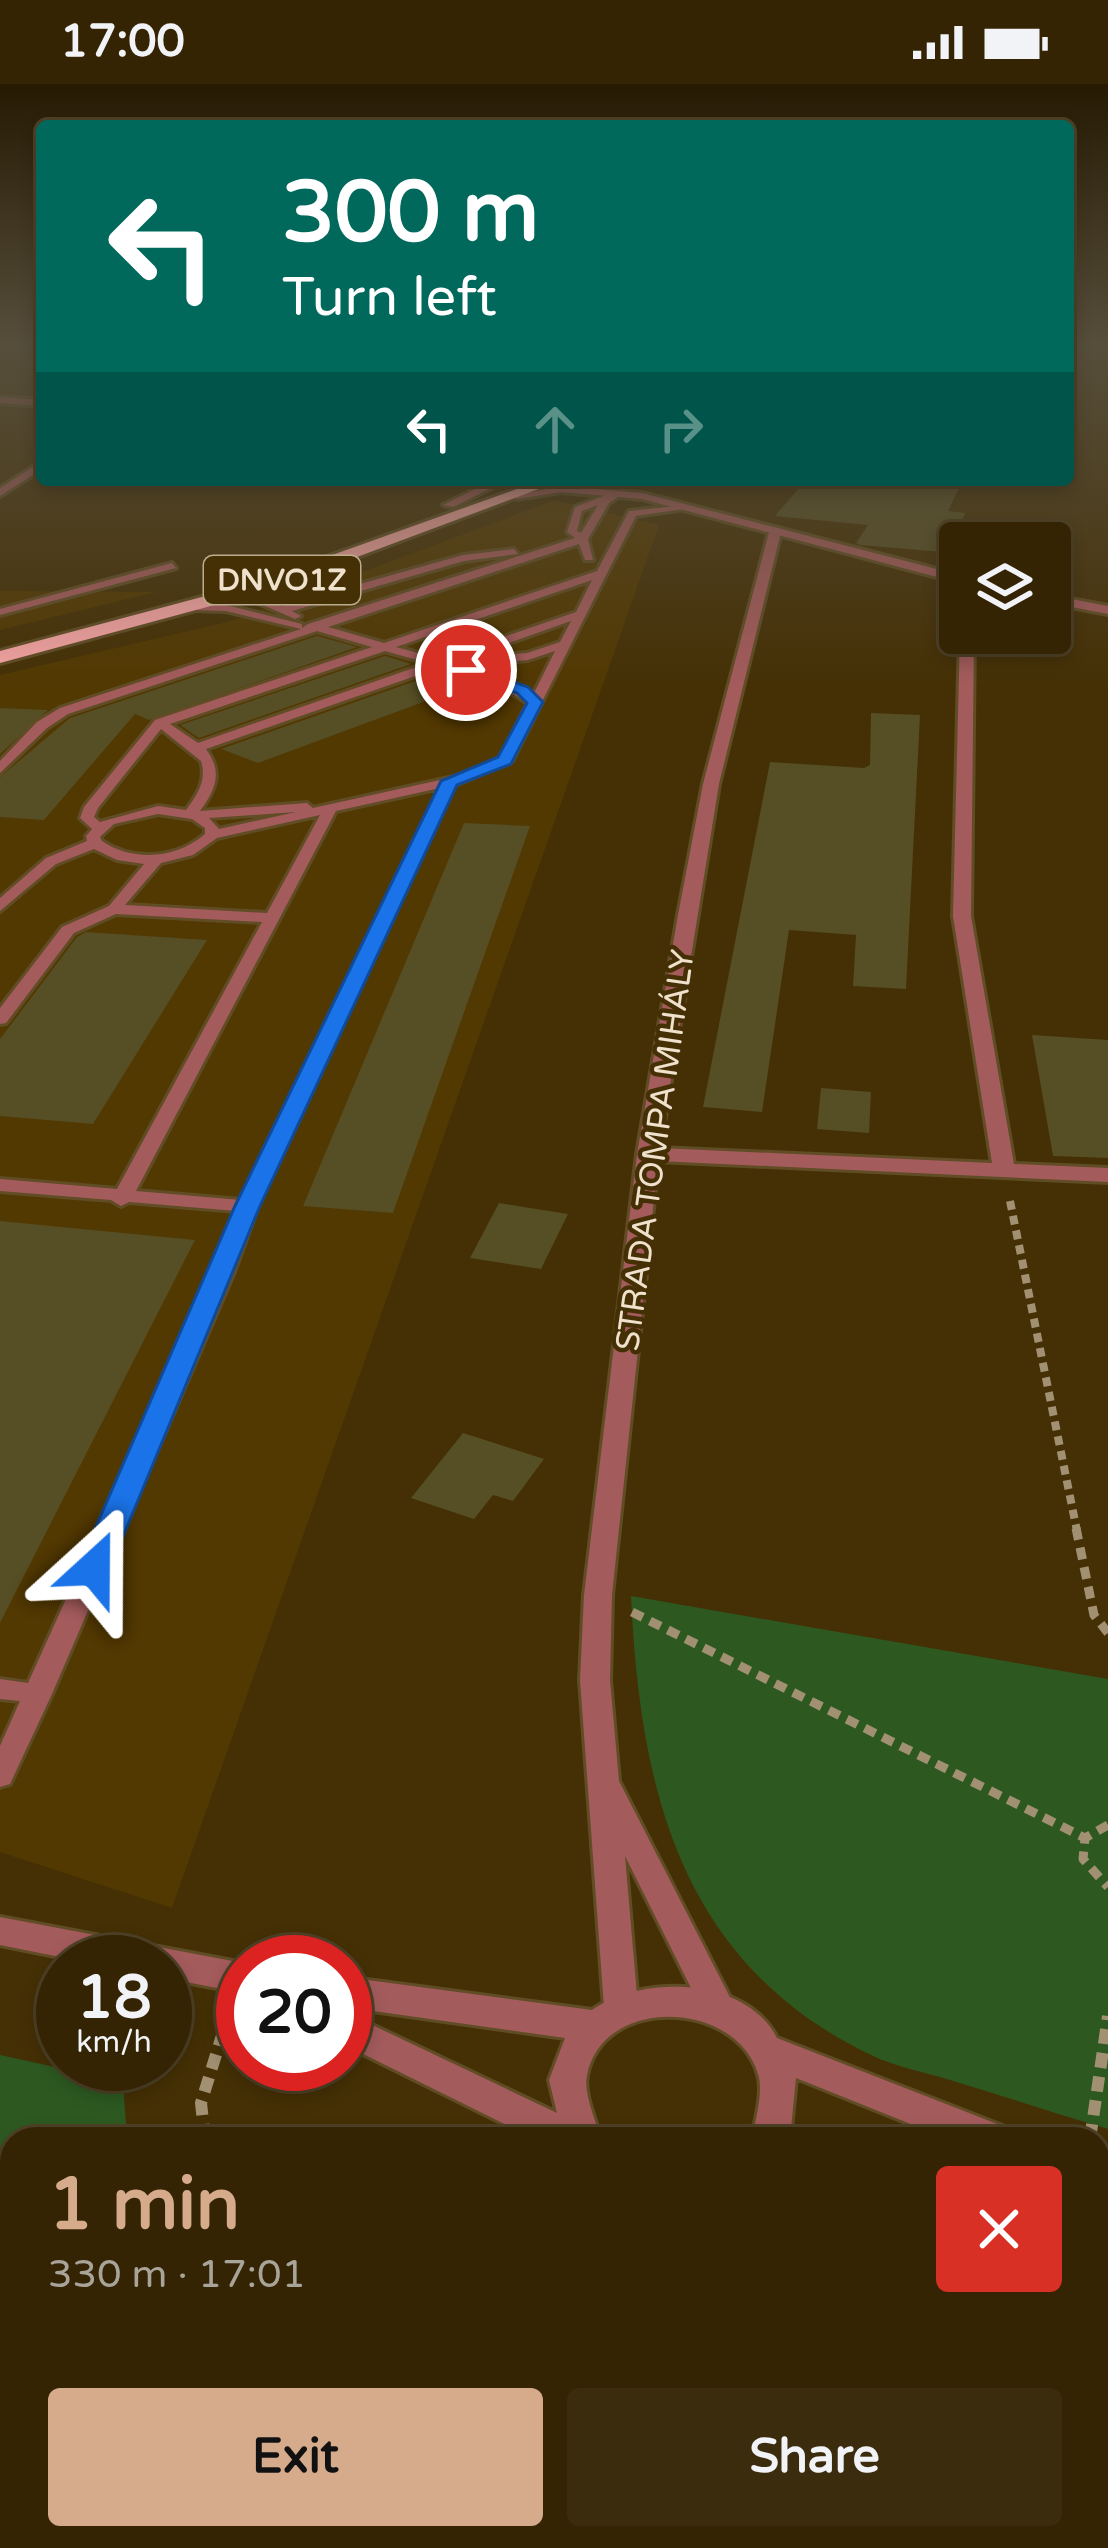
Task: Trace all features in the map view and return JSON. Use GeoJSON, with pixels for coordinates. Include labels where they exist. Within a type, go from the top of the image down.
{"type":"FeatureCollection","features":[{"type":"Feature","properties":{"kind":"highway","name":"DNVO1Z"},"geometry":{"type":"LineString","coordinates":[[0,644],[251,577],[449,505],[517,488]]}},
{"type":"Feature","properties":{"kind":"highway","name":"DNVO1Z"},"geometry":{"type":"LineString","coordinates":[[0,657],[260,587],[517,488]]}},
{"type":"Feature","properties":{"kind":"street"},"geometry":{"type":"LineString","coordinates":[[0,493],[36,468]]}},
{"type":"Feature","properties":{"kind":"street"},"geometry":{"type":"LineString","coordinates":[[449,505],[489,486]]}},
{"type":"Feature","properties":{"kind":"street"},"geometry":{"type":"LineString","coordinates":[[603,486],[939,574]]}},
{"type":"Feature","properties":{"kind":"street"},"geometry":{"type":"LineString","coordinates":[[517,488],[625,494]]}},
{"type":"Feature","properties":{"kind":"street","name":"STRADA TOMPA MIHÁLY"},"geometry":{"type":"LineString","coordinates":[[607,2016],[595,1681],[598,1595],[648,1154],[711,784],[775,532]]}},
{"type":"Feature","properties":{"kind":"street"},"geometry":{"type":"LineString","coordinates":[[1071,602],[1108,610]]}},
{"type":"Feature","properties":{"kind":"street"},"geometry":{"type":"LineString","coordinates":[[967,654],[962,916],[1004,1170]]}},
{"type":"Feature","properties":{"kind":"street"},"geometry":{"type":"LineString","coordinates":[[648,1154],[1108,1175]]}},
{"type":"Feature","properties":{"kind":"street","name":"STRADA TOMPA MIHÁLY"},"geometry":{"type":"LineString","coordinates":[[602,1777],[718,2007]]}},
{"type":"Feature","properties":{"kind":"street"},"geometry":{"type":"LineString","coordinates":[[0,1931],[36,1938]]}},
{"type":"Feature","properties":{"kind":"street"},"geometry":{"type":"LineString","coordinates":[[372,1994],[607,2016]]}},
{"type":"Feature","properties":{"kind":"street"},"geometry":{"type":"LineString","coordinates":[[574,2127],[567,2082],[575,2051],[607,2016],[652,1998],[686,1997],[718,2007],[746,2026],[768,2051],[780,2082],[775,2127]]}},
{"type":"Feature","properties":{"kind":"street"},"geometry":{"type":"LineString","coordinates":[[372,2041],[553,2127]]}},
{"type":"Feature","properties":{"kind":"street"},"geometry":{"type":"LineString","coordinates":[[768,2051],[961,2127]]}},
{"type":"Feature","properties":{"kind":"lane"},"geometry":{"type":"LineString","coordinates":[[589,558],[625,494]]}},
{"type":"Feature","properties":{"kind":"lane"},"geometry":{"type":"LineString","coordinates":[[599,574],[571,524],[578,509],[625,494]]}},
{"type":"Feature","properties":{"kind":"lane"},"geometry":{"type":"LineString","coordinates":[[0,769],[53,716],[583,539],[604,501],[625,494]]}},
{"type":"Feature","properties":{"kind":"lane"},"geometry":{"type":"LineString","coordinates":[[599,574],[374,646],[160,722],[87,818],[97,836],[118,856],[157,858],[194,849],[212,835],[450,781],[505,760],[632,514],[686,508]]}},
{"type":"Feature","properties":{"kind":"lane"},"geometry":{"type":"LineString","coordinates":[[598,536],[618,547]]}},
{"type":"Feature","properties":{"kind":"lane"},"geometry":{"type":"LineString","coordinates":[[282,610],[463,558],[544,552]]}},
{"type":"Feature","properties":{"kind":"lane"},"geometry":{"type":"LineString","coordinates":[[0,612],[172,566]]}},
{"type":"Feature","properties":{"kind":"lane"},"geometry":{"type":"LineString","coordinates":[[260,587],[258,600],[312,626]]}},
{"type":"Feature","properties":{"kind":"lane"},"geometry":{"type":"LineString","coordinates":[[193,607],[312,626],[499,680],[535,702]]}},
{"type":"Feature","properties":{"kind":"lane"},"geometry":{"type":"LineString","coordinates":[[200,748],[581,614]]}},
{"type":"Feature","properties":{"kind":"lane"},"geometry":{"type":"LineString","coordinates":[[436,663],[528,656],[566,644]]}},
{"type":"Feature","properties":{"kind":"lane"},"geometry":{"type":"LineString","coordinates":[[160,722],[200,748],[214,774],[212,789],[193,814]]}},
{"type":"Feature","properties":{"kind":"lane"},"geometry":{"type":"LineString","coordinates":[[0,1776],[224,1272],[248,1206],[450,781]]}},
{"type":"Feature","properties":{"kind":"lane"},"geometry":{"type":"LineString","coordinates":[[0,906],[51,861],[140,812],[332,807]]}},
{"type":"Feature","properties":{"kind":"lane"},"geometry":{"type":"LineString","coordinates":[[121,1200],[332,807]]}},
{"type":"Feature","properties":{"kind":"lane"},"geometry":{"type":"LineString","coordinates":[[193,814],[212,827],[212,835]]}},
{"type":"Feature","properties":{"kind":"lane"},"geometry":{"type":"LineString","coordinates":[[0,1019],[68,930],[114,909],[157,858]]}},
{"type":"Feature","properties":{"kind":"lane"},"geometry":{"type":"LineString","coordinates":[[114,909],[270,918]]}},
{"type":"Feature","properties":{"kind":"lane"},"geometry":{"type":"LineString","coordinates":[[0,1185],[121,1200],[248,1206]]}},
{"type":"Feature","properties":{"kind":"lane"},"geometry":{"type":"LineString","coordinates":[[0,1689],[38,1694]]}},
{"type":"Feature","properties":{"kind":"path"},"geometry":{"type":"LineString","coordinates":[[1004,1170],[1094,1615],[1108,1633]]}},
{"type":"Feature","properties":{"kind":"path"},"geometry":{"type":"LineString","coordinates":[[598,1595],[1085,1838]]}},
{"type":"Feature","properties":{"kind":"path"},"geometry":{"type":"LineString","coordinates":[[1085,1838],[1108,1825]]}},
{"type":"Feature","properties":{"kind":"path"},"geometry":{"type":"LineString","coordinates":[[1085,1838],[1082,1859],[1108,1887]]}},
{"type":"Feature","properties":{"kind":"path"},"geometry":{"type":"LineString","coordinates":[[1092,2127],[1108,2016]]}},
{"type":"Feature","properties":{"kind":"path"},"geometry":{"type":"LineString","coordinates":[[204,2127],[201,2103],[216,2043]]}},
{"type":"Feature","properties":{"kind":"shaded area"},"geometry":{"type":"Polygon","coordinates":[[[555,500],[659,525],[172,1908],[0,1852],[0,675],[231,621],[555,500]]]}},
{"type":"Feature","properties":{"kind":"shaded area"},"geometry":{"type":"Polygon","coordinates":[[[0,591],[156,592],[0,630],[0,591]]]}},
{"type":"Feature","properties":{"kind":"green space"},"geometry":{"type":"Polygon","coordinates":[[[631,1596],[1108,1679],[1108,2127],[880,2059],[807,2017],[755,1972],[714,1921],[683,1864],[661,1803],[636,1668],[631,1596]]]}},
{"type":"Feature","properties":{"kind":"green space"},"geometry":{"type":"Polygon","coordinates":[[[0,2055],[36,2063],[36,2091],[124,2091],[126,2127],[0,2127],[0,2055]]]}},
{"type":"Feature","properties":{"kind":"building"},"geometry":{"type":"Polygon","coordinates":[[[801,486],[959,488],[948,511],[966,513],[960,522],[939,522],[939,552],[856,543],[868,525],[775,516],[801,486]]]}},
{"type":"Feature","properties":{"kind":"building"},"geometry":{"type":"Polygon","coordinates":[[[317,636],[357,647],[149,720],[135,714],[44,820],[0,817],[0,777],[70,718],[317,636]]]}},
{"type":"Feature","properties":{"kind":"building"},"geometry":{"type":"Polygon","coordinates":[[[385,656],[411,664],[199,738],[180,725],[385,656]]]}},
{"type":"Feature","properties":{"kind":"building"},"geometry":{"type":"Polygon","coordinates":[[[438,673],[472,684],[258,763],[221,749],[438,673]]]}},
{"type":"Feature","properties":{"kind":"building"},"geometry":{"type":"Polygon","coordinates":[[[0,708],[48,710],[0,754],[0,708]]]}},
{"type":"Feature","properties":{"kind":"building"},"geometry":{"type":"Polygon","coordinates":[[[871,713],[920,715],[906,989],[853,986],[856,935],[789,930],[762,1112],[703,1107],[770,762],[864,768],[870,765],[871,713]]]}},
{"type":"Feature","properties":{"kind":"building"},"geometry":{"type":"Polygon","coordinates":[[[464,823],[530,826],[393,1213],[303,1206],[464,823]]]}},
{"type":"Feature","properties":{"kind":"building"},"geometry":{"type":"Polygon","coordinates":[[[86,932],[207,940],[93,1124],[0,1116],[0,1039],[77,937],[86,932]]]}},
{"type":"Feature","properties":{"kind":"building"},"geometry":{"type":"Polygon","coordinates":[[[1032,1035],[1108,1040],[1108,1158],[1053,1156],[1032,1035]]]}},
{"type":"Feature","properties":{"kind":"building"},"geometry":{"type":"Polygon","coordinates":[[[821,1088],[871,1092],[869,1133],[817,1129],[821,1088]]]}},
{"type":"Feature","properties":{"kind":"building"},"geometry":{"type":"Polygon","coordinates":[[[499,1203],[568,1214],[541,1269],[470,1258],[499,1203]]]}},
{"type":"Feature","properties":{"kind":"building"},"geometry":{"type":"Polygon","coordinates":[[[0,1221],[195,1240],[0,1623],[0,1221]]]}},
{"type":"Feature","properties":{"kind":"building"},"geometry":{"type":"Polygon","coordinates":[[[463,1433],[544,1459],[513,1501],[493,1495],[474,1519],[411,1498],[463,1433]]]}},
{"type":"Feature","properties":{"kind":"route"},"geometry":{"type":"LineString","coordinates":[[94,1568],[224,1272],[248,1206],[450,781],[505,760],[535,702],[522,690],[466,670]]}}]}
